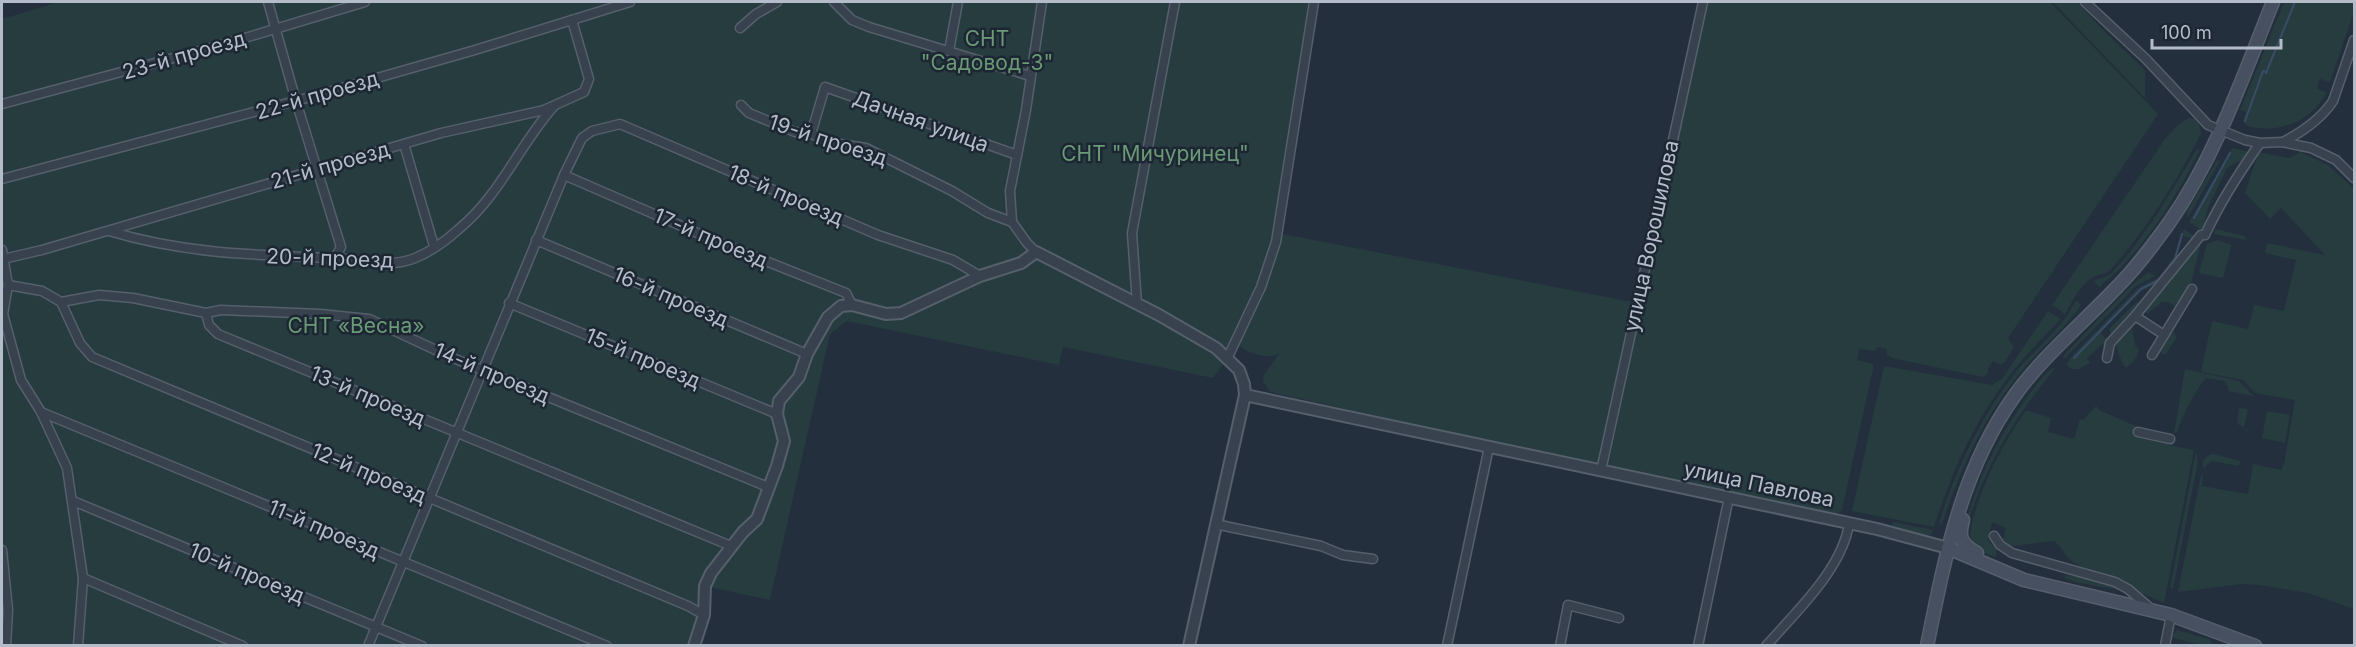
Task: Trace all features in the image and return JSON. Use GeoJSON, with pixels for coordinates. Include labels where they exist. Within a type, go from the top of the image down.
{"type":"FeatureCollection","features":[{"type":"Feature","properties":{"kind":"main road"},"geometry":{"type":"LineString","coordinates":[[1927,645],[1947,548],[1970,476],[1991,433],[2016,394],[2119,285],[2183,202],[2220,130],[2273,2]]}},
{"type":"Feature","properties":{"kind":"main road"},"geometry":{"type":"LineString","coordinates":[[1970,476],[1959,533],[1962,542],[1971,549],[2038,583]]}},
{"type":"Feature","properties":{"kind":"main road","name":"улица Павлова"},"geometry":{"type":"LineString","coordinates":[[1947,548],[2038,583],[2171,615],[2255,645]]}},
{"type":"Feature","properties":{"kind":"street"},"geometry":{"type":"LineString","coordinates":[[268,2],[341,247],[335,258]]}},
{"type":"Feature","properties":{"kind":"street","name":"23-й проезд"},"geometry":{"type":"LineString","coordinates":[[2,104],[207,49],[365,2]]}},
{"type":"Feature","properties":{"kind":"street","name":"22-й проезд"},"geometry":{"type":"LineString","coordinates":[[2,179],[296,101],[630,2]]}},
{"type":"Feature","properties":{"kind":"street"},"geometry":{"type":"LineString","coordinates":[[740,28],[756,14],[777,2]]}},
{"type":"Feature","properties":{"kind":"street"},"geometry":{"type":"LineString","coordinates":[[834,2],[852,20],[1030,76]]}},
{"type":"Feature","properties":{"kind":"street"},"geometry":{"type":"LineString","coordinates":[[949,51],[958,2]]}},
{"type":"Feature","properties":{"kind":"street"},"geometry":{"type":"LineString","coordinates":[[1042,2],[1010,191],[1009,210],[1012,222],[1036,252],[1216,348],[1228,357],[1242,377],[1245,395],[1189,645]]}},
{"type":"Feature","properties":{"kind":"street"},"geometry":{"type":"LineString","coordinates":[[1137,304],[1132,232],[1175,2]]}},
{"type":"Feature","properties":{"kind":"street"},"geometry":{"type":"LineString","coordinates":[[1228,357],[1262,287],[1276,242],[1314,2]]}},
{"type":"Feature","properties":{"kind":"street","name":"улица Ворошилова"},"geometry":{"type":"LineString","coordinates":[[1601,471],[1702,2]]}},
{"type":"Feature","properties":{"kind":"street"},"geometry":{"type":"LineString","coordinates":[[2085,2],[2146,59],[2208,125],[2237,138],[2260,143],[2282,142],[2311,148],[2336,160],[2355,178]]}},
{"type":"Feature","properties":{"kind":"street","name":"21-й проезд"},"geometry":{"type":"LineString","coordinates":[[2,254],[109,231],[441,133],[544,110],[584,92],[589,79],[572,20]]}},
{"type":"Feature","properties":{"kind":"street"},"geometry":{"type":"LineString","coordinates":[[2282,142],[2302,130],[2328,109],[2355,40]]}},
{"type":"Feature","properties":{"kind":"street","name":"Дачная улица"},"geometry":{"type":"LineString","coordinates":[[811,134],[825,87],[1017,155]]}},
{"type":"Feature","properties":{"kind":"street","name":"20-й проезд"},"geometry":{"type":"LineString","coordinates":[[109,231],[197,251],[289,258],[335,258],[376,263],[414,258],[459,230],[479,211],[555,105]]}},
{"type":"Feature","properties":{"kind":"street","name":"19-й проезд"},"geometry":{"type":"LineString","coordinates":[[741,105],[749,113],[795,132],[811,134],[834,143],[866,148],[952,191],[988,213],[1012,222]]}},
{"type":"Feature","properties":{"kind":"street","name":"18-й проезд"},"geometry":{"type":"LineString","coordinates":[[564,175],[582,138],[592,131],[620,123],[878,235],[953,260],[980,276]]}},
{"type":"Feature","properties":{"kind":"street"},"geometry":{"type":"LineString","coordinates":[[2107,358],[2110,343],[2203,235],[2235,178],[2260,143]]}},
{"type":"Feature","properties":{"kind":"street"},"geometry":{"type":"LineString","coordinates":[[404,144],[434,246]]}},
{"type":"Feature","properties":{"kind":"street"},"geometry":{"type":"LineString","coordinates":[[368,645],[564,175]]}},
{"type":"Feature","properties":{"kind":"street","name":"17-й проезд"},"geometry":{"type":"LineString","coordinates":[[564,175],[723,244],[846,293],[852,305]]}},
{"type":"Feature","properties":{"kind":"street","name":"16-й проезд"},"geometry":{"type":"LineString","coordinates":[[536,240],[807,354]]}},
{"type":"Feature","properties":{"kind":"street"},"geometry":{"type":"LineString","coordinates":[[694,645],[704,615],[705,586],[711,573],[731,546],[757,519],[784,441],[777,414],[779,401],[799,378],[807,354],[828,317],[841,306],[852,305],[886,314],[901,313],[980,276],[1021,263],[1036,252]]}},
{"type":"Feature","properties":{"kind":"street"},"geometry":{"type":"LineString","coordinates":[[2,254],[8,285],[3,314],[21,380],[41,412],[67,468],[83,579],[78,645]]}},
{"type":"Feature","properties":{"kind":"street"},"geometry":{"type":"LineString","coordinates":[[8,285],[42,291],[61,302],[99,295],[133,298],[206,313]]}},
{"type":"Feature","properties":{"kind":"street"},"geometry":{"type":"LineString","coordinates":[[2152,355],[2192,290]]}},
{"type":"Feature","properties":{"kind":"street","name":"12-й проезд"},"geometry":{"type":"LineString","coordinates":[[61,302],[80,343],[92,357],[688,606],[704,615]]}},
{"type":"Feature","properties":{"kind":"street","name":"15-й проезд"},"geometry":{"type":"LineString","coordinates":[[509,303],[777,414]]}},
{"type":"Feature","properties":{"kind":"street","name":"14-й проезд"},"geometry":{"type":"LineString","coordinates":[[206,313],[221,310],[320,314],[369,319],[484,371],[768,487]]}},
{"type":"Feature","properties":{"kind":"street","name":"13-й проезд"},"geometry":{"type":"LineString","coordinates":[[206,313],[209,325],[218,334],[731,546]]}},
{"type":"Feature","properties":{"kind":"street"},"geometry":{"type":"LineString","coordinates":[[2135,316],[2164,335]]}},
{"type":"Feature","properties":{"kind":"street","name":"улица Павлова"},"geometry":{"type":"LineString","coordinates":[[1245,395],[1729,497],[1947,548]]}},
{"type":"Feature","properties":{"kind":"street","name":"11-й проезд"},"geometry":{"type":"LineString","coordinates":[[41,412],[607,645]]}},
{"type":"Feature","properties":{"kind":"street"},"geometry":{"type":"LineString","coordinates":[[2138,432],[2170,439]]}},
{"type":"Feature","properties":{"kind":"street"},"geometry":{"type":"LineString","coordinates":[[1447,645],[1489,447]]}},
{"type":"Feature","properties":{"kind":"street"},"geometry":{"type":"LineString","coordinates":[[1698,645],[1729,497]]}},
{"type":"Feature","properties":{"kind":"street","name":"10-й проезд"},"geometry":{"type":"LineString","coordinates":[[73,501],[422,645]]}},
{"type":"Feature","properties":{"kind":"street"},"geometry":{"type":"LineString","coordinates":[[1215,524],[1321,546],[1343,555],[1374,559]]}},
{"type":"Feature","properties":{"kind":"street"},"geometry":{"type":"LineString","coordinates":[[1766,645],[1828,573],[1848,536],[1850,524]]}},
{"type":"Feature","properties":{"kind":"street"},"geometry":{"type":"LineString","coordinates":[[1994,536],[2000,545],[2012,554],[2115,582],[2128,589],[2151,610]]}},
{"type":"Feature","properties":{"kind":"street"},"geometry":{"type":"LineString","coordinates":[[2,550],[8,610],[6,645]]}},
{"type":"Feature","properties":{"kind":"street"},"geometry":{"type":"LineString","coordinates":[[83,579],[243,645]]}},
{"type":"Feature","properties":{"kind":"street"},"geometry":{"type":"LineString","coordinates":[[1560,645],[1568,605],[1619,618]]}},
{"type":"Feature","properties":{"kind":"street"},"geometry":{"type":"LineString","coordinates":[[2165,645],[2171,615]]}},
{"type":"Feature","properties":{"kind":"green space","name":"СНТ «Весна»"},"geometry":{"type":"Polygon","coordinates":[[[59,2],[1314,2],[1278,233],[1637,303],[1602,467],[1269,391],[1263,380],[1264,375],[1279,354],[1257,355],[1237,344],[1213,378],[1063,347],[1059,365],[847,321],[830,334],[770,600],[705,586],[694,645],[2,646],[2,19],[59,2]]]}},
{"type":"Feature","properties":{"kind":"green space"},"geometry":{"type":"Polygon","coordinates":[[[1703,2],[2050,2],[2158,114],[2008,338],[2014,347],[2004,363],[1999,364],[1993,361],[1988,368],[1988,373],[1983,377],[1892,358],[1887,355],[1886,349],[1878,347],[1875,351],[1860,349],[1857,360],[1873,364],[1873,369],[1842,510],[1837,514],[1613,468],[1609,464],[1703,2]]]}},
{"type":"Feature","properties":{"kind":"green space"},"geometry":{"type":"Polygon","coordinates":[[[2053,2],[2077,2],[2145,70],[2145,98],[2053,2]]]}},
{"type":"Feature","properties":{"kind":"green space"},"geometry":{"type":"Polygon","coordinates":[[[2284,2],[2354,2],[2354,12],[2330,82],[2320,79],[2317,89],[2326,92],[2315,109],[2298,121],[2278,128],[2250,126],[2243,121],[2246,112],[2240,110],[2284,2]]]}},
{"type":"Feature","properties":{"kind":"green space"},"geometry":{"type":"Polygon","coordinates":[[[2188,118],[2194,119],[2199,124],[2201,133],[2172,186],[2150,220],[2110,270],[2092,278],[2083,286],[2065,314],[2052,305],[2165,139],[2188,118]]]}},
{"type":"Feature","properties":{"kind":"green space"},"geometry":{"type":"Polygon","coordinates":[[[2232,148],[2246,151],[2248,154],[2244,159],[2227,168],[2209,205],[2202,231],[2189,222],[2232,148]]]}},
{"type":"Feature","properties":{"kind":"green space"},"geometry":{"type":"Polygon","coordinates":[[[2197,149],[2200,150],[2190,169],[2157,224],[2130,258],[2099,287],[2094,281],[2111,274],[2130,252],[2156,216],[2197,149]]]}},
{"type":"Feature","properties":{"kind":"green space"},"geometry":{"type":"Polygon","coordinates":[[[2301,152],[2328,165],[2354,189],[2354,609],[2308,593],[2259,585],[2241,584],[2178,592],[2201,475],[2203,476],[2202,486],[2248,494],[2253,464],[2281,470],[2284,464],[2295,400],[2255,393],[2243,380],[2201,372],[2212,321],[2248,329],[2254,305],[2284,311],[2296,260],[2265,253],[2267,243],[2325,255],[2281,208],[2270,219],[2245,193],[2258,154],[2289,158],[2301,152]]]}},
{"type":"Feature","properties":{"kind":"green space"},"geometry":{"type":"Polygon","coordinates":[[[2217,160],[2220,161],[2187,219],[2188,210],[2217,160]]]}},
{"type":"Feature","properties":{"kind":"green space"},"geometry":{"type":"Polygon","coordinates":[[[2184,229],[2197,238],[2195,240],[2183,236],[2176,259],[2159,282],[2141,291],[2101,332],[2106,340],[2105,346],[2102,344],[2087,358],[2090,363],[2079,369],[2072,369],[2066,365],[2138,288],[2158,278],[2174,257],[2184,229]]]}},
{"type":"Feature","properties":{"kind":"green space"},"geometry":{"type":"Polygon","coordinates":[[[2215,229],[2245,236],[2246,240],[2214,234],[2215,229]]]}},
{"type":"Feature","properties":{"kind":"green space"},"geometry":{"type":"Polygon","coordinates":[[[2217,240],[2234,246],[2231,246],[2223,278],[2199,273],[2207,244],[2217,240]]]}},
{"type":"Feature","properties":{"kind":"green space"},"geometry":{"type":"Polygon","coordinates":[[[2199,241],[2201,243],[2191,284],[2177,308],[2169,302],[2162,302],[2147,314],[2144,310],[2170,282],[2199,241]]]}},
{"type":"Feature","properties":{"kind":"green space"},"geometry":{"type":"Polygon","coordinates":[[[2149,272],[2155,276],[2135,287],[2063,360],[2064,355],[2133,284],[2149,272]]]}},
{"type":"Feature","properties":{"kind":"green space"},"geometry":{"type":"Polygon","coordinates":[[[2148,296],[2112,338],[2109,329],[2134,304],[2148,296]]]}},
{"type":"Feature","properties":{"kind":"green space"},"geometry":{"type":"Polygon","coordinates":[[[2076,300],[2081,305],[2033,358],[1987,421],[1966,461],[1942,524],[1939,523],[1961,463],[2002,390],[2064,320],[2076,300]]]}},
{"type":"Feature","properties":{"kind":"green space"},"geometry":{"type":"Polygon","coordinates":[[[2048,311],[2061,319],[2017,367],[1983,414],[1957,467],[1934,527],[1852,511],[1884,366],[1992,385],[2002,379],[2048,311]]]}},
{"type":"Feature","properties":{"kind":"green space"},"geometry":{"type":"Polygon","coordinates":[[[2128,327],[2132,327],[2135,345],[2139,350],[2136,358],[2126,368],[2114,341],[2128,327]]]}},
{"type":"Feature","properties":{"kind":"green space"},"geometry":{"type":"Polygon","coordinates":[[[2175,333],[2176,338],[2166,354],[2163,354],[2159,350],[2167,335],[2175,333]]]}},
{"type":"Feature","properties":{"kind":"green space"},"geometry":{"type":"Polygon","coordinates":[[[2053,368],[2055,369],[2026,406],[2002,444],[1991,464],[1966,529],[1964,529],[1975,493],[1998,443],[2028,396],[2053,368]]]}},
{"type":"Feature","properties":{"kind":"green space"},"geometry":{"type":"Polygon","coordinates":[[[2185,369],[2239,381],[2254,396],[2229,391],[2225,381],[2206,378],[2189,404],[2177,433],[2174,433],[2185,369]]]}},
{"type":"Feature","properties":{"kind":"green space"},"geometry":{"type":"Polygon","coordinates":[[[2096,406],[2101,411],[2138,427],[2170,433],[2168,445],[2194,450],[2164,603],[2078,565],[2069,559],[2054,541],[2013,546],[2002,543],[2006,528],[1992,522],[1988,540],[1996,549],[1996,556],[1969,546],[1972,523],[1987,478],[2009,436],[2026,410],[2051,418],[2048,432],[2074,439],[2080,419],[2083,420],[2096,406]]]}},
{"type":"Feature","properties":{"kind":"green space"},"geometry":{"type":"Polygon","coordinates":[[[2239,408],[2248,409],[2244,427],[2237,424],[2239,408]]]}},
{"type":"Feature","properties":{"kind":"green space"},"geometry":{"type":"Polygon","coordinates":[[[2267,411],[2290,415],[2285,443],[2262,438],[2267,411]]]}},
{"type":"Feature","properties":{"kind":"green space"},"geometry":{"type":"Polygon","coordinates":[[[2196,452],[2198,461],[2173,589],[2170,588],[2196,452]]]}},
{"type":"Feature","properties":{"kind":"green space"},"geometry":{"type":"Polygon","coordinates":[[[2213,454],[2240,461],[2240,464],[2238,466],[2212,461],[2204,468],[2205,459],[2213,454]]]}},
{"type":"Feature","properties":{"kind":"green space"},"geometry":{"type":"Polygon","coordinates":[[[1893,522],[1933,530],[1931,535],[1917,535],[1896,528],[1892,525],[1893,522]]]}},
{"type":"Feature","properties":{"kind":"green space"},"geometry":{"type":"Polygon","coordinates":[[[2066,575],[2105,582],[2126,591],[2079,583],[2064,578],[2066,575]]]}},
{"type":"Feature","properties":{"kind":"green space"},"geometry":{"type":"Polygon","coordinates":[[[2177,630],[2209,639],[2213,645],[2199,645],[2171,637],[2177,630]]]}},
{"type":"Feature","properties":{"kind":"waterway"},"geometry":{"type":"LineString","coordinates":[[2266,73],[2295,2]]}},
{"type":"Feature","properties":{"kind":"waterway"},"geometry":{"type":"LineString","coordinates":[[2245,121],[2263,71],[2267,72]]}},
{"type":"Feature","properties":{"kind":"waterway"},"geometry":{"type":"LineString","coordinates":[[2194,218],[2230,153]]}},
{"type":"Feature","properties":{"kind":"waterway"},"geometry":{"type":"LineString","coordinates":[[2074,358],[2141,289],[2159,280],[2175,259],[2182,234]]}},
{"type":"Feature","properties":{"kind":"park label","name":"СНТ \"Садовод-3\""},"geometry":{"type":"Point","coordinates":[987,50]}},
{"type":"Feature","properties":{"kind":"park label","name":"СНТ \"Мичуринец\""},"geometry":{"type":"Point","coordinates":[1155,153]}}]}
